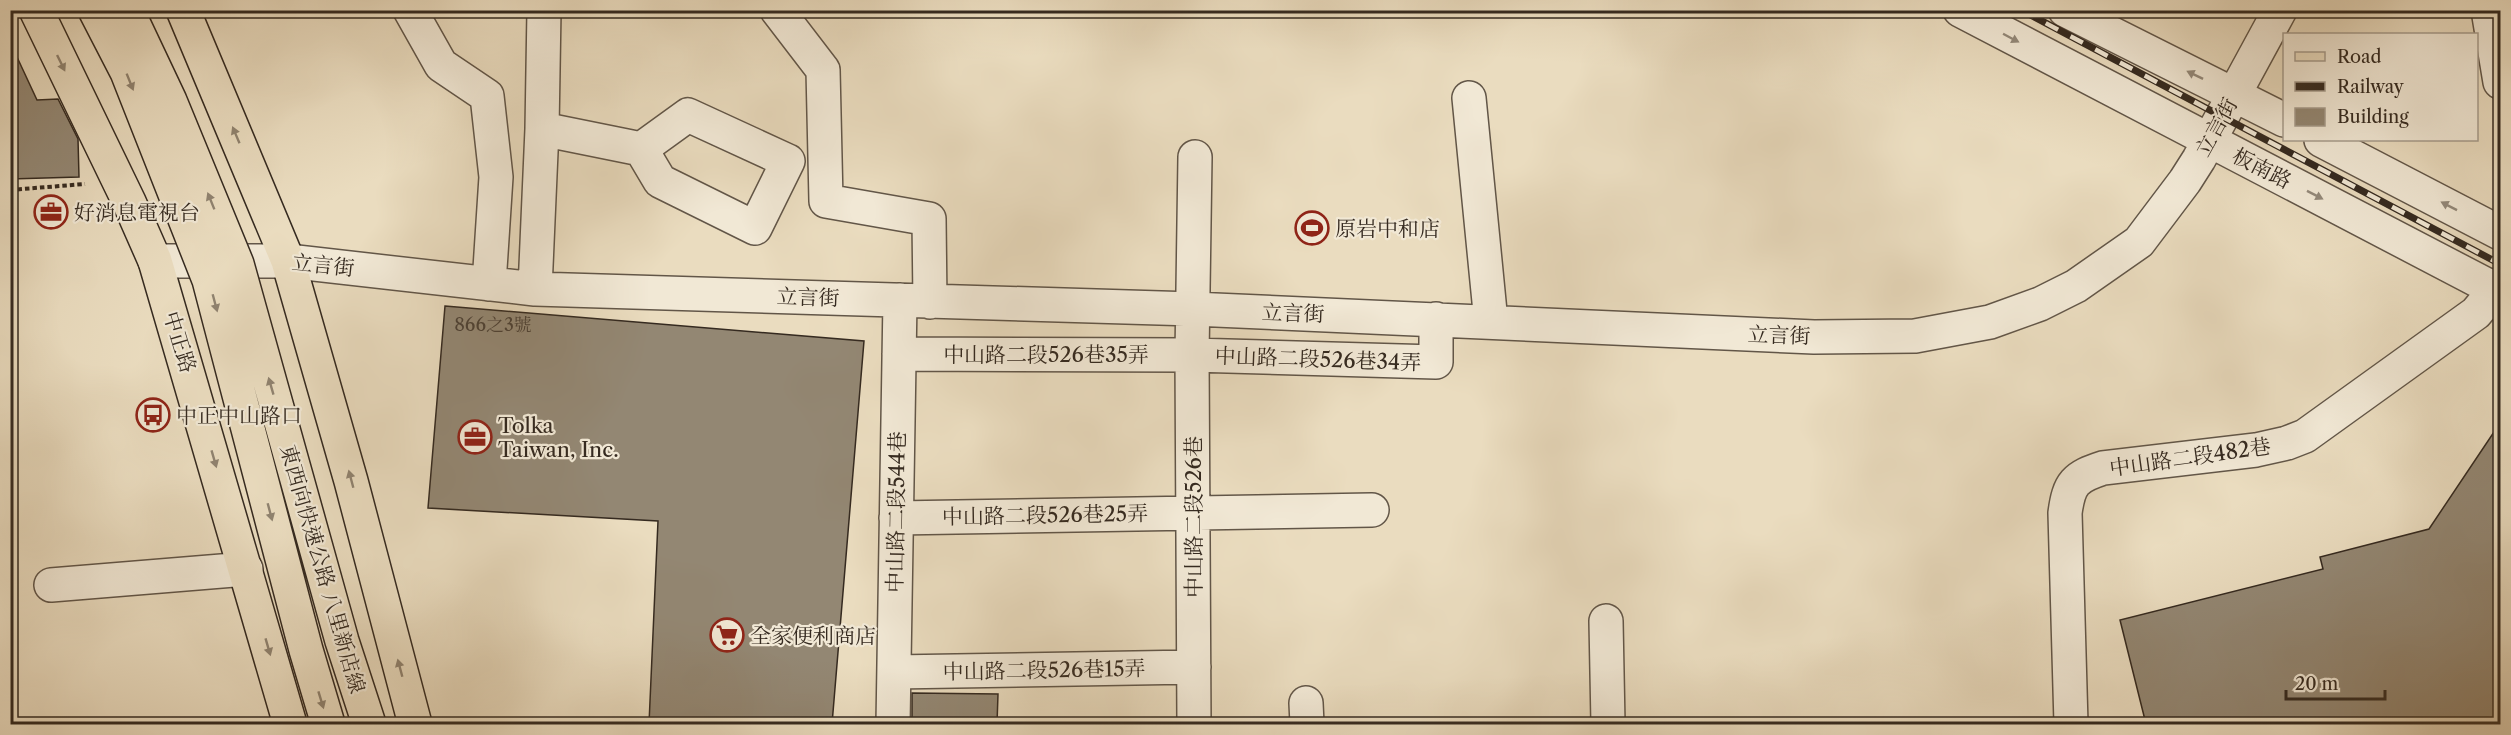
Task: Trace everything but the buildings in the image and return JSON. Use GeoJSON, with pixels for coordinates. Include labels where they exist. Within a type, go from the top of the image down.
{"type":"FeatureCollection","features":[{"type":"Feature","properties":{"kind":"main road","name":"中正路"},"geometry":{"type":"LineString","coordinates":[[36,10],[155,261],[290,724]]}},
{"type":"Feature","properties":{"kind":"main road","name":"東西向快速公路 八里新店線"},"geometry":{"type":"LineString","coordinates":[[95,10],[127,72],[209,280],[306,650],[328,724]]}},
{"type":"Feature","properties":{"kind":"main road","name":"東西向快速公路 八里新店線"},"geometry":{"type":"LineString","coordinates":[[127,10],[170,101],[237,264],[342,641],[369,724]]}},
{"type":"Feature","properties":{"kind":"main road"},"geometry":{"type":"LineString","coordinates":[[183,10],[288,261],[351,481],[415,724]]}},
{"type":"Feature","properties":{"kind":"street"},"geometry":{"type":"LineString","coordinates":[[410,10],[441,65],[487,96],[496,177],[489,284]]}},
{"type":"Feature","properties":{"kind":"street"},"geometry":{"type":"LineString","coordinates":[[535,289],[543,129],[544,10]]}},
{"type":"Feature","properties":{"kind":"street","name":"中山路二段544巷"},"geometry":{"type":"LineString","coordinates":[[777,10],[823,70],[826,201],[929,219],[915,301],[899,354],[893,724]]}},
{"type":"Feature","properties":{"kind":"street","name":"板南路"},"geometry":{"type":"LineString","coordinates":[[1959,10],[2499,289]]}},
{"type":"Feature","properties":{"kind":"street"},"geometry":{"type":"LineString","coordinates":[[2065,10],[2283,119]]}},
{"type":"Feature","properties":{"kind":"street","name":"立言街"},"geometry":{"type":"LineString","coordinates":[[155,261],[288,261],[535,289],[1193,309],[1814,337],[1915,336],[1990,322],[2040,304],[2076,286],[2139,242],[2185,181],[2280,10]]}},
{"type":"Feature","properties":{"kind":"street"},"geometry":{"type":"LineString","coordinates":[[2488,10],[2500,82]]}},
{"type":"Feature","properties":{"kind":"street"},"geometry":{"type":"LineString","coordinates":[[1469,98],[1491,322]]}},
{"type":"Feature","properties":{"kind":"street"},"geometry":{"type":"LineString","coordinates":[[543,129],[641,149]]}},
{"type":"Feature","properties":{"kind":"street"},"geometry":{"type":"LineString","coordinates":[[2323,141],[2500,233]]}},
{"type":"Feature","properties":{"kind":"street","name":"中山路二段526巷"},"geometry":{"type":"LineString","coordinates":[[1194,724],[1192,355],[1195,157]]}},
{"type":"Feature","properties":{"kind":"street","name":"中山路二段482巷"},"geometry":{"type":"LineString","coordinates":[[2071,724],[2066,513],[2067,495],[2073,484],[2084,474],[2103,468],[2256,450],[2305,436],[2476,313],[2499,289]]}},
{"type":"Feature","properties":{"kind":"street","name":"中山路二段526巷34弄"},"geometry":{"type":"LineString","coordinates":[[1192,355],[1436,362],[1436,319]]}},
{"type":"Feature","properties":{"kind":"street","name":"中山路二段526巷35弄"},"geometry":{"type":"LineString","coordinates":[[899,354],[1192,355]]}},
{"type":"Feature","properties":{"kind":"street","name":"中山路二段526巷25弄"},"geometry":{"type":"LineString","coordinates":[[896,518],[1372,510]]}},
{"type":"Feature","properties":{"kind":"street"},"geometry":{"type":"LineString","coordinates":[[51,585],[246,569]]}},
{"type":"Feature","properties":{"kind":"street"},"geometry":{"type":"LineString","coordinates":[[1606,621],[1608,724]]}},
{"type":"Feature","properties":{"kind":"street","name":"中山路二段526巷15弄"},"geometry":{"type":"LineString","coordinates":[[894,672],[1194,667]]}},
{"type":"Feature","properties":{"kind":"path"},"geometry":{"type":"LineString","coordinates":[[10,190],[119,181]]}},
{"type":"Feature","properties":{"kind":"railway"},"geometry":{"type":"LineString","coordinates":[[2021,10],[2500,264]]}},
{"type":"Feature","properties":{"kind":"place","name":"好消息電視台"},"geometry":{"type":"Point","coordinates":[51,212]}},
{"type":"Feature","properties":{"kind":"place","name":"原岩中和店"},"geometry":{"type":"Point","coordinates":[1312,228]}},
{"type":"Feature","properties":{"kind":"place","name":"中正中山路口"},"geometry":{"type":"Point","coordinates":[153,415]}},
{"type":"Feature","properties":{"kind":"place","name":"Tolka Taiwan, Inc."},"geometry":{"type":"Point","coordinates":[475,437]}},
{"type":"Feature","properties":{"kind":"place","name":"全家便利商店"},"geometry":{"type":"Point","coordinates":[727,635]}}]}
